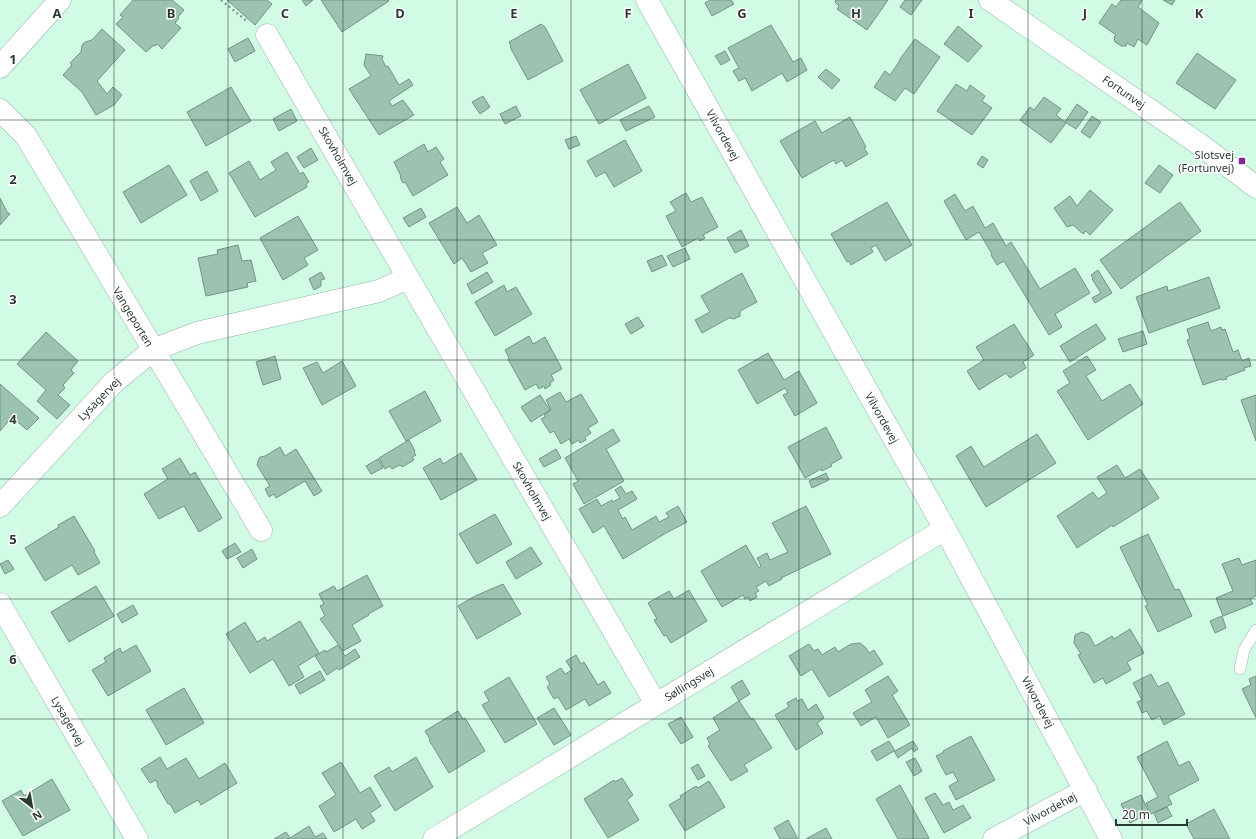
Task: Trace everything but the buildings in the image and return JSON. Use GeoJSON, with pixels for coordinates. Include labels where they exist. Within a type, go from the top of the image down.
{"type":"FeatureCollection","features":[{"type":"Feature","properties":{"kind":"street"},"geometry":{"type":"LineString","coordinates":[[0,67],[60,0]]}},
{"type":"Feature","properties":{"kind":"street","name":"Vilvordevej"},"geometry":{"type":"LineString","coordinates":[[647,0],[945,529],[1111,839]]}},
{"type":"Feature","properties":{"kind":"street","name":"Fortunvej"},"geometry":{"type":"LineString","coordinates":[[990,0],[1202,146],[1256,187]]}},
{"type":"Feature","properties":{"kind":"street","name":"Skovholmvej"},"geometry":{"type":"LineString","coordinates":[[267,34],[656,704]]}},
{"type":"Feature","properties":{"kind":"street","name":"Vangeporten"},"geometry":{"type":"LineString","coordinates":[[0,110],[26,136],[261,530]]}},
{"type":"Feature","properties":{"kind":"street"},"geometry":{"type":"LineString","coordinates":[[153,350],[197,332],[379,291],[408,278]]}},
{"type":"Feature","properties":{"kind":"street","name":"Lysagervej"},"geometry":{"type":"LineString","coordinates":[[0,506],[114,382],[153,350]]}},
{"type":"Feature","properties":{"kind":"street","name":"Søllingsvej"},"geometry":{"type":"LineString","coordinates":[[434,839],[945,529]]}},
{"type":"Feature","properties":{"kind":"street","name":"Lysagervej"},"geometry":{"type":"LineString","coordinates":[[0,604],[137,839]]}},
{"type":"Feature","properties":{"kind":"street","name":"Vilvordehøj"},"geometry":{"type":"LineString","coordinates":[[994,839],[1086,790]]}},
{"type":"Feature","properties":{"kind":"lane"},"geometry":{"type":"LineString","coordinates":[[1240,668],[1244,650],[1256,630]]}},
{"type":"Feature","properties":{"kind":"path"},"geometry":{"type":"LineString","coordinates":[[221,0],[252,25],[267,34]]}},
{"type":"Feature","properties":{"kind":"place","name":"Slotsvej (Fortunvej)"},"geometry":{"type":"Point","coordinates":[1242,161]}}]}
